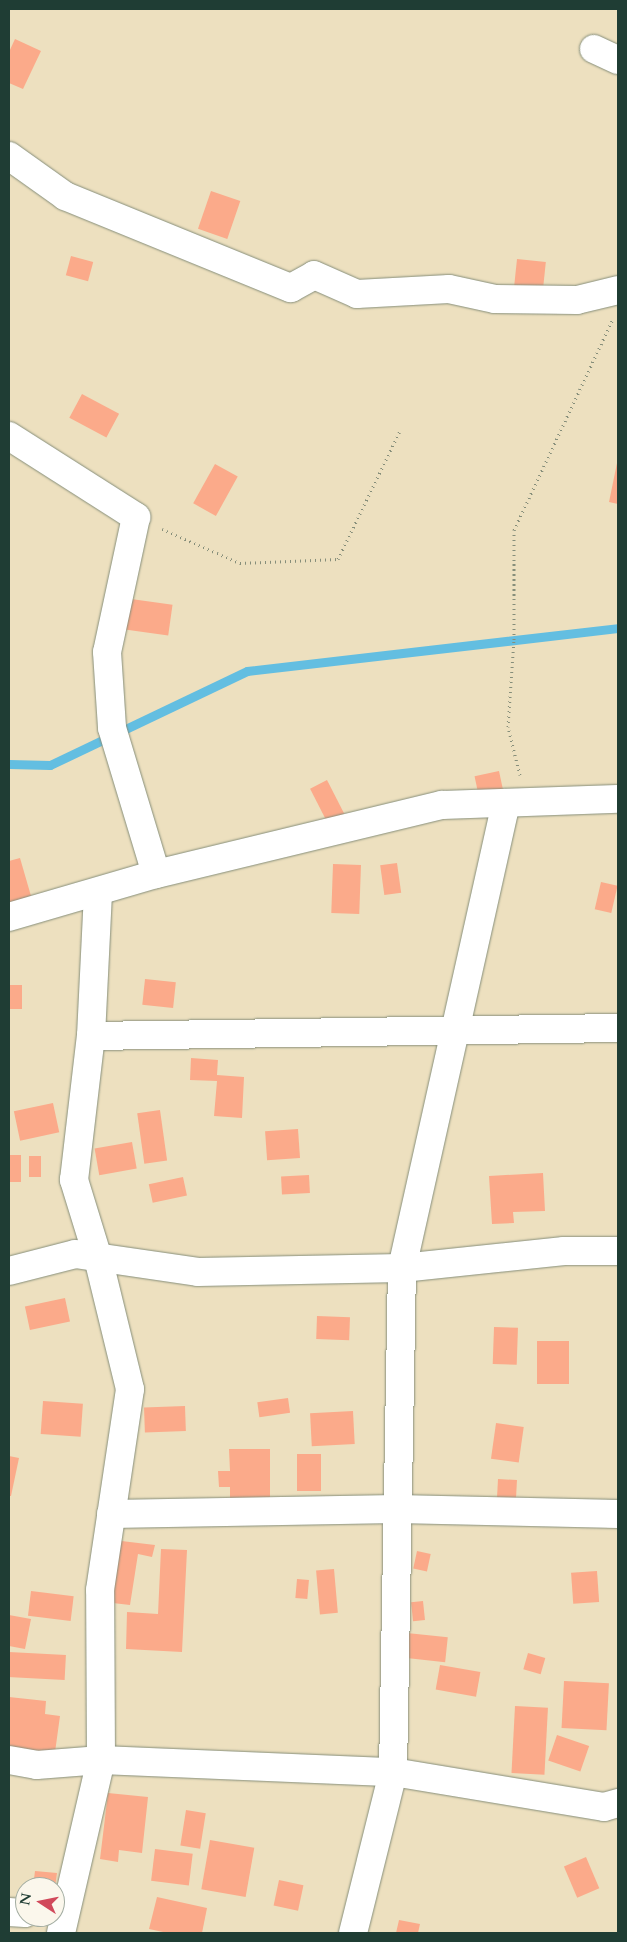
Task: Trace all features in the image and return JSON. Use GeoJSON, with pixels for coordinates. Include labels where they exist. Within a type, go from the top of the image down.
{"type":"FeatureCollection","features":[{"type":"Feature","properties":{"kind":"street"},"geometry":{"type":"LineString","coordinates":[[9,156],[65,196],[291,288],[314,275],[357,294],[450,289],[495,299],[577,300],[618,290]]}},
{"type":"Feature","properties":{"kind":"street"},"geometry":{"type":"LineString","coordinates":[[9,436],[136,517],[108,652],[115,735],[156,874]]}},
{"type":"Feature","properties":{"kind":"street"},"geometry":{"type":"LineString","coordinates":[[9,917],[98,893],[156,874],[442,805],[618,799]]}},
{"type":"Feature","properties":{"kind":"street"},"geometry":{"type":"LineString","coordinates":[[353,1933],[393,1772],[402,1268],[456,1030],[516,803]]}},
{"type":"Feature","properties":{"kind":"street"},"geometry":{"type":"LineString","coordinates":[[65,1902],[101,1760],[100,1590],[130,1389],[98,1258],[74,1180],[91,1036],[98,893]]}},
{"type":"Feature","properties":{"kind":"street"},"geometry":{"type":"LineString","coordinates":[[91,1036],[618,1028]]}},
{"type":"Feature","properties":{"kind":"street"},"geometry":{"type":"LineString","coordinates":[[9,1271],[75,1254],[198,1272],[402,1268],[564,1251],[618,1251]]}},
{"type":"Feature","properties":{"kind":"street"},"geometry":{"type":"LineString","coordinates":[[111,1514],[397,1509],[618,1514]]}},
{"type":"Feature","properties":{"kind":"street"},"geometry":{"type":"LineString","coordinates":[[9,1760],[37,1765],[101,1760],[393,1772],[604,1807],[618,1803]]}},
{"type":"Feature","properties":{"kind":"path"},"geometry":{"type":"LineString","coordinates":[[516,803],[508,728],[514,640],[514,530],[614,316]]}},
{"type":"Feature","properties":{"kind":"path"},"geometry":{"type":"LineString","coordinates":[[136,517],[240,563],[338,559],[400,431]]}},
{"type":"Feature","properties":{"kind":"building"},"geometry":{"type":"Polygon","coordinates":[[[15,39],[41,51],[23,89],[9,83],[9,52],[15,39]]]}},
{"type":"Feature","properties":{"kind":"building"},"geometry":{"type":"Polygon","coordinates":[[[211,191],[240,201],[227,239],[198,229],[211,191]]]}},
{"type":"Feature","properties":{"kind":"building"},"geometry":{"type":"Polygon","coordinates":[[[71,256],[93,262],[88,281],[66,275],[71,256]]]}},
{"type":"Feature","properties":{"kind":"building"},"geometry":{"type":"Polygon","coordinates":[[[517,259],[546,262],[542,301],[513,298],[517,259]]]}},
{"type":"Feature","properties":{"kind":"building"},"geometry":{"type":"Polygon","coordinates":[[[82,394],[119,414],[106,438],[69,418],[82,394]]]}},
{"type":"Feature","properties":{"kind":"building"},"geometry":{"type":"Polygon","coordinates":[[[618,463],[618,504],[609,502],[618,463]]]}},
{"type":"Feature","properties":{"kind":"building"},"geometry":{"type":"Polygon","coordinates":[[[215,464],[238,477],[216,516],[193,503],[215,464]]]}},
{"type":"Feature","properties":{"kind":"building"},"geometry":{"type":"Polygon","coordinates":[[[124,598],[173,605],[168,636],[120,629],[124,598]]]}},
{"type":"Feature","properties":{"kind":"building"},"geometry":{"type":"Polygon","coordinates":[[[499,771],[505,799],[481,805],[475,776],[499,771]]]}},
{"type":"Feature","properties":{"kind":"building"},"geometry":{"type":"Polygon","coordinates":[[[327,780],[344,814],[327,822],[310,789],[327,780]]]}},
{"type":"Feature","properties":{"kind":"building"},"geometry":{"type":"Polygon","coordinates":[[[20,858],[31,896],[9,903],[9,861],[20,858]]]}},
{"type":"Feature","properties":{"kind":"building"},"geometry":{"type":"Polygon","coordinates":[[[397,863],[401,893],[384,895],[380,865],[397,863]]]}},
{"type":"Feature","properties":{"kind":"building"},"geometry":{"type":"Polygon","coordinates":[[[333,864],[361,865],[359,914],[331,913],[333,864]]]}},
{"type":"Feature","properties":{"kind":"building"},"geometry":{"type":"Polygon","coordinates":[[[601,882],[618,886],[611,913],[595,909],[601,882]]]}},
{"type":"Feature","properties":{"kind":"building"},"geometry":{"type":"Polygon","coordinates":[[[145,979],[176,982],[173,1008],[142,1005],[145,979]]]}},
{"type":"Feature","properties":{"kind":"building"},"geometry":{"type":"Polygon","coordinates":[[[9,985],[22,985],[22,1009],[9,1009],[9,985]]]}},
{"type":"Feature","properties":{"kind":"building"},"geometry":{"type":"Polygon","coordinates":[[[191,1058],[218,1060],[217,1075],[244,1077],[242,1118],[214,1116],[217,1081],[190,1080],[191,1058]]]}},
{"type":"Feature","properties":{"kind":"building"},"geometry":{"type":"Polygon","coordinates":[[[53,1103],[59,1132],[20,1141],[14,1111],[53,1103]]]}},
{"type":"Feature","properties":{"kind":"building"},"geometry":{"type":"Polygon","coordinates":[[[160,1110],[167,1161],[144,1164],[137,1113],[160,1110]]]}},
{"type":"Feature","properties":{"kind":"building"},"geometry":{"type":"Polygon","coordinates":[[[298,1129],[300,1158],[267,1160],[265,1131],[298,1129]]]}},
{"type":"Feature","properties":{"kind":"building"},"geometry":{"type":"Polygon","coordinates":[[[132,1142],[137,1169],[99,1175],[95,1149],[132,1142]]]}},
{"type":"Feature","properties":{"kind":"building"},"geometry":{"type":"Polygon","coordinates":[[[9,1155],[21,1155],[21,1182],[9,1182],[9,1155]]]}},
{"type":"Feature","properties":{"kind":"building"},"geometry":{"type":"Polygon","coordinates":[[[29,1156],[41,1156],[41,1177],[29,1177],[29,1156]]]}},
{"type":"Feature","properties":{"kind":"building"},"geometry":{"type":"Polygon","coordinates":[[[543,1173],[545,1211],[513,1212],[514,1223],[492,1224],[489,1176],[543,1173]]]}},
{"type":"Feature","properties":{"kind":"building"},"geometry":{"type":"Polygon","coordinates":[[[309,1175],[310,1193],[282,1194],[281,1176],[309,1175]]]}},
{"type":"Feature","properties":{"kind":"building"},"geometry":{"type":"Polygon","coordinates":[[[183,1177],[187,1196],[153,1203],[149,1184],[183,1177]]]}},
{"type":"Feature","properties":{"kind":"building"},"geometry":{"type":"Polygon","coordinates":[[[65,1298],[70,1321],[30,1330],[25,1307],[65,1298]]]}},
{"type":"Feature","properties":{"kind":"building"},"geometry":{"type":"Polygon","coordinates":[[[317,1316],[350,1317],[349,1340],[316,1339],[317,1316]]]}},
{"type":"Feature","properties":{"kind":"building"},"geometry":{"type":"Polygon","coordinates":[[[494,1327],[518,1328],[517,1365],[493,1364],[494,1327]]]}},
{"type":"Feature","properties":{"kind":"building"},"geometry":{"type":"Polygon","coordinates":[[[537,1341],[569,1341],[569,1384],[537,1384],[537,1341]]]}},
{"type":"Feature","properties":{"kind":"building"},"geometry":{"type":"Polygon","coordinates":[[[288,1398],[290,1413],[259,1417],[257,1402],[288,1398]]]}},
{"type":"Feature","properties":{"kind":"building"},"geometry":{"type":"Polygon","coordinates":[[[43,1401],[83,1404],[81,1437],[41,1434],[43,1401]]]}},
{"type":"Feature","properties":{"kind":"building"},"geometry":{"type":"Polygon","coordinates":[[[185,1406],[186,1431],[145,1432],[144,1407],[185,1406]]]}},
{"type":"Feature","properties":{"kind":"building"},"geometry":{"type":"Polygon","coordinates":[[[353,1411],[355,1444],[312,1446],[310,1413],[353,1411]]]}},
{"type":"Feature","properties":{"kind":"building"},"geometry":{"type":"Polygon","coordinates":[[[496,1423],[524,1427],[519,1463],[491,1459],[496,1423]]]}},
{"type":"Feature","properties":{"kind":"building"},"geometry":{"type":"Polygon","coordinates":[[[229,1449],[270,1449],[270,1512],[230,1512],[230,1487],[219,1487],[218,1471],[230,1471],[229,1449]]]}},
{"type":"Feature","properties":{"kind":"building"},"geometry":{"type":"Polygon","coordinates":[[[297,1454],[321,1454],[321,1491],[297,1491],[297,1454]]]}},
{"type":"Feature","properties":{"kind":"building"},"geometry":{"type":"Polygon","coordinates":[[[9,1456],[19,1458],[11,1496],[9,1496],[9,1456]]]}},
{"type":"Feature","properties":{"kind":"building"},"geometry":{"type":"Polygon","coordinates":[[[498,1479],[517,1480],[516,1508],[497,1507],[498,1479]]]}},
{"type":"Feature","properties":{"kind":"building"},"geometry":{"type":"Polygon","coordinates":[[[113,1540],[155,1545],[152,1557],[138,1554],[130,1605],[104,1602],[113,1540]]]}},
{"type":"Feature","properties":{"kind":"building"},"geometry":{"type":"Polygon","coordinates":[[[161,1549],[187,1550],[182,1652],[126,1649],[127,1612],[158,1614],[161,1549]]]}},
{"type":"Feature","properties":{"kind":"building"},"geometry":{"type":"Polygon","coordinates":[[[417,1551],[431,1554],[427,1572],[413,1569],[417,1551]]]}},
{"type":"Feature","properties":{"kind":"building"},"geometry":{"type":"Polygon","coordinates":[[[334,1569],[338,1613],[320,1614],[316,1571],[334,1569]]]}},
{"type":"Feature","properties":{"kind":"building"},"geometry":{"type":"Polygon","coordinates":[[[597,1571],[599,1602],[573,1604],[571,1573],[597,1571]]]}},
{"type":"Feature","properties":{"kind":"building"},"geometry":{"type":"Polygon","coordinates":[[[297,1579],[309,1580],[307,1599],[295,1598],[297,1579]]]}},
{"type":"Feature","properties":{"kind":"building"},"geometry":{"type":"Polygon","coordinates":[[[31,1591],[74,1596],[71,1621],[28,1616],[31,1591]]]}},
{"type":"Feature","properties":{"kind":"building"},"geometry":{"type":"Polygon","coordinates":[[[423,1601],[425,1620],[413,1621],[411,1602],[423,1601]]]}},
{"type":"Feature","properties":{"kind":"building"},"geometry":{"type":"Polygon","coordinates":[[[9,1615],[31,1619],[25,1649],[9,1646],[9,1615]]]}},
{"type":"Feature","properties":{"kind":"building"},"geometry":{"type":"Polygon","coordinates":[[[407,1633],[448,1637],[445,1662],[404,1658],[407,1633]]]}},
{"type":"Feature","properties":{"kind":"building"},"geometry":{"type":"Polygon","coordinates":[[[9,1652],[66,1655],[65,1680],[9,1677],[9,1652]]]}},
{"type":"Feature","properties":{"kind":"building"},"geometry":{"type":"Polygon","coordinates":[[[528,1653],[545,1658],[541,1674],[523,1669],[528,1653]]]}},
{"type":"Feature","properties":{"kind":"building"},"geometry":{"type":"Polygon","coordinates":[[[440,1665],[480,1672],[476,1697],[436,1690],[440,1665]]]}},
{"type":"Feature","properties":{"kind":"building"},"geometry":{"type":"Polygon","coordinates":[[[564,1681],[609,1683],[606,1730],[562,1728],[564,1681]]]}},
{"type":"Feature","properties":{"kind":"building"},"geometry":{"type":"Polygon","coordinates":[[[9,1697],[46,1701],[45,1714],[60,1716],[52,1774],[9,1758],[9,1697]]]}},
{"type":"Feature","properties":{"kind":"building"},"geometry":{"type":"Polygon","coordinates":[[[515,1706],[548,1708],[544,1775],[511,1773],[515,1706]]]}},
{"type":"Feature","properties":{"kind":"building"},"geometry":{"type":"Polygon","coordinates":[[[557,1735],[589,1746],[580,1772],[548,1761],[557,1735]]]}},
{"type":"Feature","properties":{"kind":"building"},"geometry":{"type":"Polygon","coordinates":[[[108,1793],[148,1797],[142,1853],[119,1850],[118,1862],[100,1859],[108,1793]]]}},
{"type":"Feature","properties":{"kind":"building"},"geometry":{"type":"Polygon","coordinates":[[[186,1810],[206,1813],[200,1849],[180,1846],[186,1810]]]}},
{"type":"Feature","properties":{"kind":"building"},"geometry":{"type":"Polygon","coordinates":[[[210,1840],[254,1848],[246,1897],[201,1889],[210,1840]]]}},
{"type":"Feature","properties":{"kind":"building"},"geometry":{"type":"Polygon","coordinates":[[[155,1849],[193,1854],[189,1885],[151,1881],[155,1849]]]}},
{"type":"Feature","properties":{"kind":"building"},"geometry":{"type":"Polygon","coordinates":[[[586,1857],[599,1888],[577,1898],[564,1866],[586,1857]]]}},
{"type":"Feature","properties":{"kind":"building"},"geometry":{"type":"Polygon","coordinates":[[[35,1871],[57,1873],[56,1877],[34,1877],[35,1871]]]}},
{"type":"Feature","properties":{"kind":"building"},"geometry":{"type":"Polygon","coordinates":[[[279,1880],[303,1885],[298,1911],[274,1905],[279,1880]]]}},
{"type":"Feature","properties":{"kind":"building"},"geometry":{"type":"Polygon","coordinates":[[[157,1897],[207,1908],[202,1933],[168,1933],[149,1929],[157,1897]]]}},
{"type":"Feature","properties":{"kind":"building"},"geometry":{"type":"Polygon","coordinates":[[[399,1920],[420,1924],[418,1933],[396,1933],[399,1920]]]}},
{"type":"Feature","properties":{"kind":"waterway"},"geometry":{"type":"LineString","coordinates":[[9,764],[50,765],[247,671],[618,628]]}}]}
